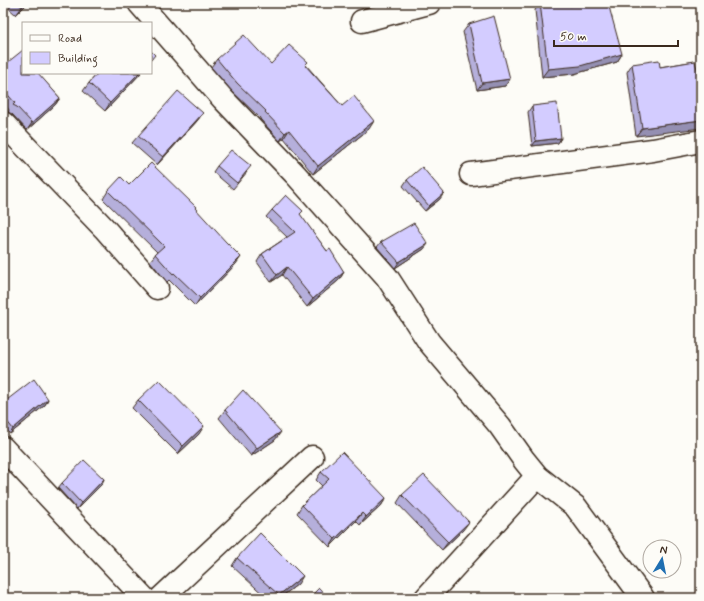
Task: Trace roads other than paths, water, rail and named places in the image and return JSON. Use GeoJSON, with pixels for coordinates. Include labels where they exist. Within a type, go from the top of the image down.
{"type":"FeatureCollection","features":[{"type":"Feature","properties":{"kind":"street"},"geometry":{"type":"LineString","coordinates":[[140,3],[224,99],[295,174],[387,277],[429,342],[500,426],[537,476],[576,507],[644,598]]}},
{"type":"Feature","properties":{"kind":"street"},"geometry":{"type":"LineString","coordinates":[[362,21],[429,3]]}},
{"type":"Feature","properties":{"kind":"street"},"geometry":{"type":"LineString","coordinates":[[3,122],[104,228],[156,288]]}},
{"type":"Feature","properties":{"kind":"street"},"geometry":{"type":"LineString","coordinates":[[471,174],[653,150],[701,141]]}},
{"type":"Feature","properties":{"kind":"street"},"geometry":{"type":"LineString","coordinates":[[3,448],[144,598]]}},
{"type":"Feature","properties":{"kind":"street"},"geometry":{"type":"LineString","coordinates":[[161,598],[312,457]]}},
{"type":"Feature","properties":{"kind":"street"},"geometry":{"type":"LineString","coordinates":[[426,598],[537,476]]}}]}
